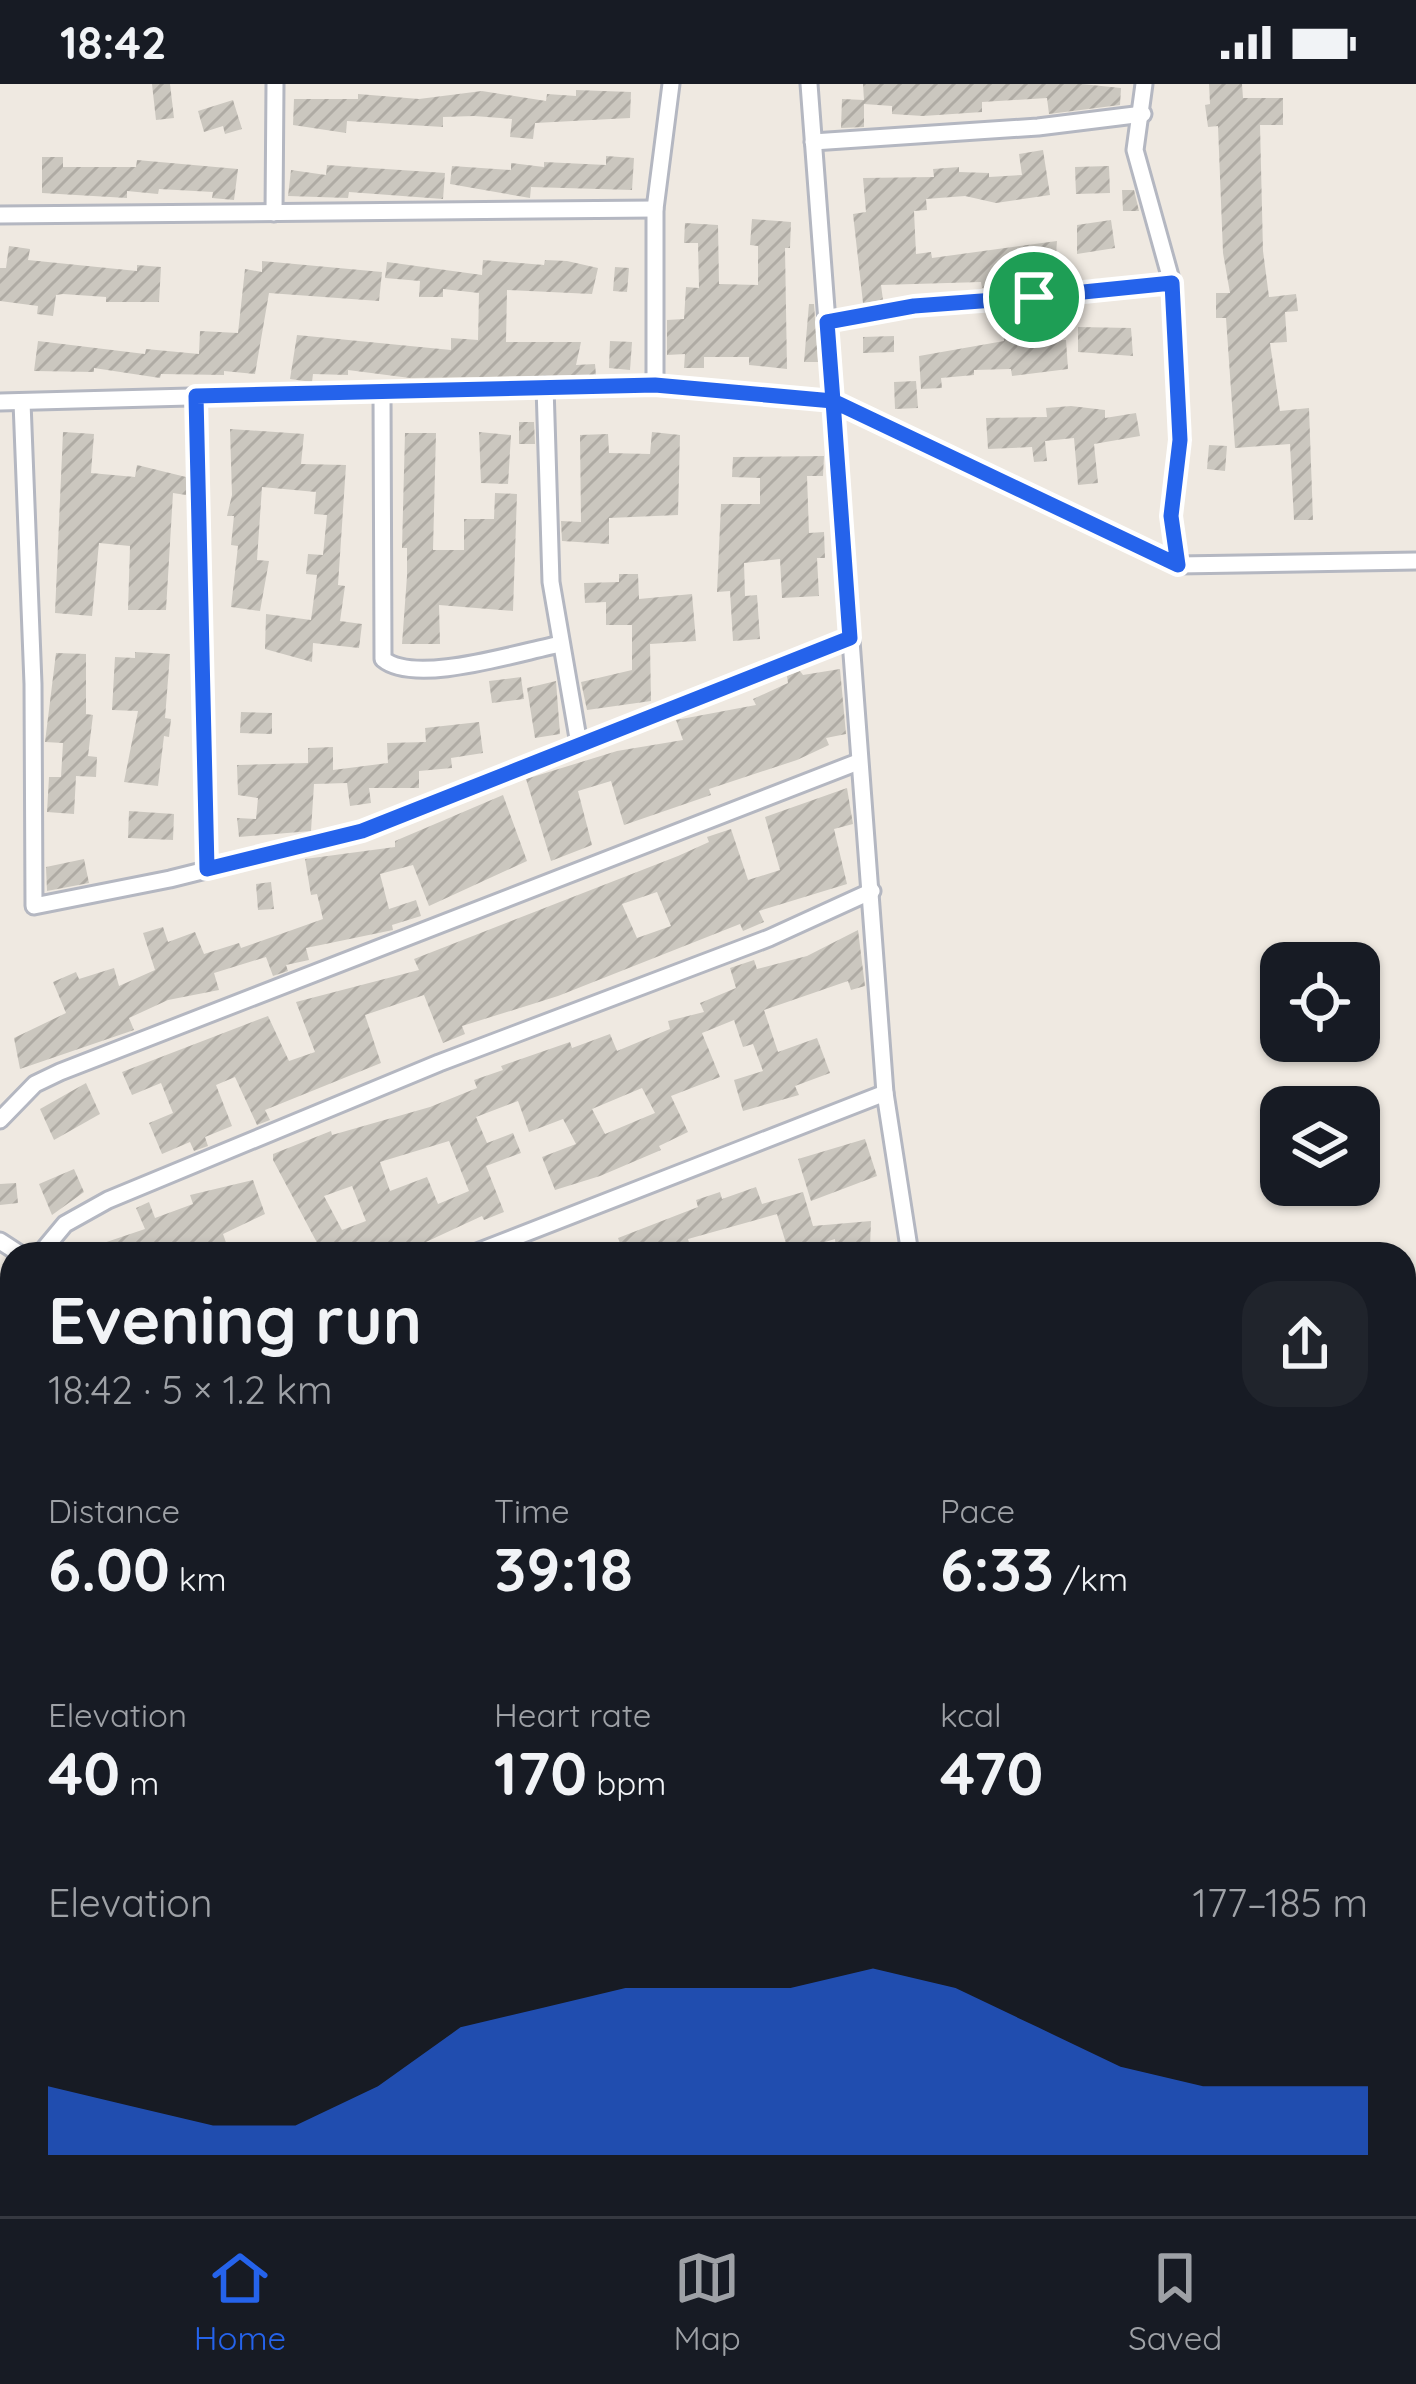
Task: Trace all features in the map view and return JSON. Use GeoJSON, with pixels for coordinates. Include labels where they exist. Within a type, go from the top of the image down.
{"type":"FeatureCollection","features":[{"type":"Feature","properties":{"kind":"street"},"geometry":{"type":"LineString","coordinates":[[274,214],[275,84]]}},
{"type":"Feature","properties":{"kind":"street"},"geometry":{"type":"LineString","coordinates":[[655,385],[655,209],[671,84]]}},
{"type":"Feature","properties":{"kind":"street"},"geometry":{"type":"LineString","coordinates":[[808,84],[884,1093],[908,1242]]}},
{"type":"Feature","properties":{"kind":"street"},"geometry":{"type":"LineString","coordinates":[[1144,84],[1135,150],[1172,283],[1180,440],[1171,516],[1178,565]]}},
{"type":"Feature","properties":{"kind":"street"},"geometry":{"type":"LineString","coordinates":[[813,142],[1038,128],[1142,114]]}},
{"type":"Feature","properties":{"kind":"street"},"geometry":{"type":"LineString","coordinates":[[0,215],[655,209]]}},
{"type":"Feature","properties":{"kind":"street"},"geometry":{"type":"LineString","coordinates":[[827,322],[914,306],[1172,283]]}},
{"type":"Feature","properties":{"kind":"street"},"geometry":{"type":"LineString","coordinates":[[0,402],[655,385],[833,401],[1178,565],[1416,561]]}},
{"type":"Feature","properties":{"kind":"street"},"geometry":{"type":"LineString","coordinates":[[545,386],[546,509],[561,644],[579,744]]}},
{"type":"Feature","properties":{"kind":"street"},"geometry":{"type":"LineString","coordinates":[[382,392],[382,659],[406,670],[431,670],[561,644]]}},
{"type":"Feature","properties":{"kind":"street"},"geometry":{"type":"LineString","coordinates":[[196,396],[207,869]]}},
{"type":"Feature","properties":{"kind":"street"},"geometry":{"type":"LineString","coordinates":[[22,402],[33,684],[34,905],[362,831],[850,638]]}},
{"type":"Feature","properties":{"kind":"street"},"geometry":{"type":"LineString","coordinates":[[0,1120],[35,1084],[60,1072],[858,762]]}},
{"type":"Feature","properties":{"kind":"street"},"geometry":{"type":"LineString","coordinates":[[50,1242],[64,1224],[108,1200],[439,1063],[769,938],[872,891]]}},
{"type":"Feature","properties":{"kind":"street"},"geometry":{"type":"LineString","coordinates":[[503,1242],[884,1093]]}},
{"type":"Feature","properties":{"kind":"building"},"geometry":{"type":"Polygon","coordinates":[[[152,84],[170,84],[174,118],[156,120],[152,84]]]}},
{"type":"Feature","properties":{"kind":"building"},"geometry":{"type":"Polygon","coordinates":[[[863,84],[1121,88],[1120,105],[1049,114],[1047,98],[982,102],[982,112],[923,116],[892,114],[892,106],[864,104],[864,127],[841,128],[842,99],[864,100],[863,84]]]}},
{"type":"Feature","properties":{"kind":"building"},"geometry":{"type":"Polygon","coordinates":[[[1209,84],[1242,84],[1243,98],[1283,98],[1283,125],[1260,125],[1263,251],[1269,297],[1296,294],[1298,311],[1285,312],[1287,342],[1270,343],[1280,411],[1309,408],[1313,520],[1294,520],[1290,444],[1235,448],[1226,318],[1216,318],[1216,293],[1230,293],[1223,253],[1218,126],[1208,127],[1205,105],[1210,104],[1209,84]]]}},
{"type":"Feature","properties":{"kind":"building"},"geometry":{"type":"Polygon","coordinates":[[[576,90],[631,92],[630,118],[535,123],[533,139],[510,137],[512,119],[474,116],[443,117],[443,127],[347,121],[346,133],[293,125],[294,99],[358,99],[358,94],[419,99],[482,91],[546,101],[547,94],[576,96],[576,90]]]}},
{"type":"Feature","properties":{"kind":"building"},"geometry":{"type":"Polygon","coordinates":[[[233,100],[242,129],[225,134],[223,126],[204,132],[198,111],[233,100]]]}},
{"type":"Feature","properties":{"kind":"building"},"geometry":{"type":"Polygon","coordinates":[[[1043,150],[1050,195],[996,203],[965,196],[926,199],[927,210],[914,211],[916,254],[931,252],[932,258],[1057,241],[1055,268],[998,277],[999,286],[982,288],[981,282],[881,285],[883,300],[863,303],[853,214],[866,212],[863,178],[934,177],[933,169],[959,167],[959,172],[989,173],[989,177],[1022,175],[1019,154],[1043,150]]]}},
{"type":"Feature","properties":{"kind":"building"},"geometry":{"type":"Polygon","coordinates":[[[606,156],[634,158],[632,190],[531,187],[530,198],[450,184],[452,166],[511,170],[511,163],[606,165],[606,156]]]}},
{"type":"Feature","properties":{"kind":"building"},"geometry":{"type":"Polygon","coordinates":[[[42,157],[63,157],[63,167],[136,167],[137,160],[238,169],[234,200],[212,198],[213,192],[159,189],[158,194],[127,191],[127,198],[42,193],[42,157]]]}},
{"type":"Feature","properties":{"kind":"building"},"geometry":{"type":"Polygon","coordinates":[[[327,165],[445,173],[443,199],[349,192],[348,198],[288,196],[291,170],[326,175],[327,165]]]}},
{"type":"Feature","properties":{"kind":"building"},"geometry":{"type":"Polygon","coordinates":[[[1109,166],[1110,193],[1076,194],[1075,167],[1109,166]]]}},
{"type":"Feature","properties":{"kind":"building"},"geometry":{"type":"Polygon","coordinates":[[[1122,190],[1134,190],[1139,211],[1123,211],[1122,190]]]}},
{"type":"Feature","properties":{"kind":"building"},"geometry":{"type":"Polygon","coordinates":[[[752,219],[791,222],[790,248],[785,248],[787,369],[749,365],[749,357],[704,357],[704,368],[684,368],[685,354],[667,355],[667,320],[684,319],[686,287],[699,288],[698,243],[684,243],[685,223],[718,225],[719,284],[758,285],[758,246],[750,245],[752,219]]]}},
{"type":"Feature","properties":{"kind":"building"},"geometry":{"type":"Polygon","coordinates":[[[1111,220],[1115,248],[1077,254],[1077,225],[1111,220]]]}},
{"type":"Feature","properties":{"kind":"building"},"geometry":{"type":"Polygon","coordinates":[[[9,246],[30,249],[28,260],[137,271],[137,265],[161,267],[159,302],[106,302],[106,297],[63,294],[56,295],[53,316],[37,314],[38,306],[0,301],[0,268],[6,268],[9,246]]]}},
{"type":"Feature","properties":{"kind":"building"},"geometry":{"type":"Polygon","coordinates":[[[483,260],[544,265],[545,260],[567,261],[598,268],[592,294],[507,290],[506,342],[581,342],[576,365],[595,364],[596,375],[410,378],[348,370],[348,375],[313,374],[312,382],[290,379],[297,335],[451,350],[451,338],[478,340],[479,293],[443,289],[443,297],[419,297],[420,281],[385,278],[387,262],[482,275],[483,260]]]}},
{"type":"Feature","properties":{"kind":"building"},"geometry":{"type":"Polygon","coordinates":[[[262,261],[382,272],[379,301],[269,293],[255,374],[224,371],[224,375],[161,374],[160,378],[94,368],[94,372],[34,371],[38,341],[145,354],[146,349],[199,354],[200,331],[238,333],[245,269],[262,272],[262,261]]]}},
{"type":"Feature","properties":{"kind":"building"},"geometry":{"type":"Polygon","coordinates":[[[615,267],[629,268],[627,292],[613,291],[615,267]]]}},
{"type":"Feature","properties":{"kind":"building"},"geometry":{"type":"Polygon","coordinates":[[[809,304],[814,304],[818,362],[804,362],[809,304]]]}},
{"type":"Feature","properties":{"kind":"building"},"geometry":{"type":"Polygon","coordinates":[[[1029,323],[1030,341],[1066,340],[1068,369],[1012,376],[1011,369],[974,370],[974,375],[941,378],[942,388],[921,389],[919,356],[1004,341],[1003,325],[1029,323]]]}},
{"type":"Feature","properties":{"kind":"building"},"geometry":{"type":"Polygon","coordinates":[[[1078,327],[1131,328],[1133,356],[1078,352],[1078,327]]]}},
{"type":"Feature","properties":{"kind":"building"},"geometry":{"type":"Polygon","coordinates":[[[894,336],[894,352],[863,353],[863,337],[894,336]]]}},
{"type":"Feature","properties":{"kind":"building"},"geometry":{"type":"Polygon","coordinates":[[[610,341],[632,342],[630,370],[609,368],[610,341]]]}},
{"type":"Feature","properties":{"kind":"building"},"geometry":{"type":"Polygon","coordinates":[[[916,381],[918,408],[895,409],[894,382],[916,381]]]}},
{"type":"Feature","properties":{"kind":"building"},"geometry":{"type":"Polygon","coordinates":[[[1046,408],[1105,410],[1105,418],[1136,413],[1140,436],[1094,444],[1098,483],[1078,485],[1074,438],[1045,441],[1047,461],[1034,462],[1032,447],[988,449],[986,418],[1047,417],[1046,408]]]}},
{"type":"Feature","properties":{"kind":"building"},"geometry":{"type":"Polygon","coordinates":[[[519,422],[534,422],[535,444],[519,444],[519,422]]]}},
{"type":"Feature","properties":{"kind":"building"},"geometry":{"type":"Polygon","coordinates":[[[230,429],[304,434],[301,464],[346,465],[338,585],[345,586],[340,621],[362,624],[359,648],[313,643],[312,662],[265,649],[266,614],[311,620],[317,575],[306,574],[308,554],[323,555],[327,515],[314,514],[316,492],[262,487],[257,560],[269,561],[260,611],[231,607],[238,546],[231,545],[234,516],[227,516],[232,495],[230,429]]]}},
{"type":"Feature","properties":{"kind":"building"},"geometry":{"type":"Polygon","coordinates":[[[63,432],[94,434],[91,473],[135,477],[137,465],[186,477],[186,495],[173,493],[166,610],[128,610],[130,546],[99,543],[92,616],[55,613],[63,432]]]}},
{"type":"Feature","properties":{"kind":"building"},"geometry":{"type":"Polygon","coordinates":[[[479,432],[511,435],[508,484],[481,483],[479,432]]]}},
{"type":"Feature","properties":{"kind":"building"},"geometry":{"type":"Polygon","coordinates":[[[652,432],[680,435],[678,515],[609,518],[609,544],[562,541],[561,521],[581,522],[580,435],[608,434],[609,453],[650,454],[652,432]]]}},
{"type":"Feature","properties":{"kind":"building"},"geometry":{"type":"Polygon","coordinates":[[[405,433],[436,433],[433,550],[464,550],[464,519],[494,519],[495,493],[517,494],[513,611],[439,605],[440,644],[402,644],[407,576],[407,548],[402,548],[405,433]]]}},
{"type":"Feature","properties":{"kind":"building"},"geometry":{"type":"Polygon","coordinates":[[[1209,445],[1227,446],[1225,471],[1207,469],[1209,445]]]}},
{"type":"Feature","properties":{"kind":"building"},"geometry":{"type":"Polygon","coordinates":[[[824,456],[823,476],[807,476],[809,533],[824,532],[825,558],[817,558],[819,596],[782,598],[780,559],[744,563],[745,596],[757,595],[760,639],[733,641],[730,591],[717,592],[721,504],[760,504],[760,478],[732,477],[733,457],[824,456]]]}},
{"type":"Feature","properties":{"kind":"building"},"geometry":{"type":"Polygon","coordinates":[[[619,574],[638,574],[639,599],[692,594],[696,641],[650,644],[651,701],[587,710],[581,682],[632,670],[632,625],[606,625],[606,602],[585,603],[584,583],[619,582],[619,574]]]}},
{"type":"Feature","properties":{"kind":"building"},"geometry":{"type":"Polygon","coordinates":[[[135,652],[170,654],[165,718],[171,719],[169,737],[164,736],[158,786],[124,782],[138,711],[112,710],[115,657],[135,658],[135,652]]]}},
{"type":"Feature","properties":{"kind":"building"},"geometry":{"type":"Polygon","coordinates":[[[56,653],[86,654],[86,714],[93,715],[88,756],[97,757],[96,777],[76,776],[74,814],[47,812],[49,777],[61,777],[63,743],[45,742],[56,653]]]}},
{"type":"Feature","properties":{"kind":"building"},"geometry":{"type":"Polygon","coordinates":[[[840,669],[846,734],[826,738],[829,745],[797,760],[709,789],[711,795],[624,825],[611,781],[578,791],[592,845],[551,861],[526,779],[617,751],[683,740],[676,720],[756,705],[753,699],[788,683],[787,676],[800,671],[803,675],[840,669]]]}},
{"type":"Feature","properties":{"kind":"building"},"geometry":{"type":"Polygon","coordinates":[[[521,677],[524,699],[492,703],[489,681],[521,677]]]}},
{"type":"Feature","properties":{"kind":"building"},"geometry":{"type":"Polygon","coordinates":[[[556,681],[560,734],[535,738],[527,688],[556,681]]]}},
{"type":"Feature","properties":{"kind":"building"},"geometry":{"type":"Polygon","coordinates":[[[241,712],[272,713],[272,734],[240,733],[241,712]]]}},
{"type":"Feature","properties":{"kind":"building"},"geometry":{"type":"Polygon","coordinates":[[[479,722],[483,753],[451,758],[452,768],[419,771],[419,788],[369,788],[371,803],[350,806],[347,783],[314,784],[311,831],[239,837],[237,818],[256,819],[258,798],[238,795],[237,765],[308,763],[308,748],[333,747],[333,770],[388,763],[387,743],[426,742],[425,728],[479,722]]]}},
{"type":"Feature","properties":{"kind":"building"},"geometry":{"type":"Polygon","coordinates":[[[847,788],[853,824],[834,829],[847,884],[759,911],[764,922],[743,931],[740,924],[558,996],[462,1026],[465,1034],[443,1043],[424,995],[365,1015],[381,1063],[265,1110],[270,1120],[257,1125],[235,1077],[216,1085],[232,1126],[205,1137],[208,1146],[194,1151],[190,1142],[162,1154],[149,1123],[173,1113],[161,1083],[132,1095],[122,1072],[268,1016],[289,1061],[315,1052],[296,1002],[419,970],[414,959],[678,856],[709,842],[707,837],[731,829],[748,880],[780,870],[765,817],[847,788]],[[657,892],[622,904],[637,938],[671,926],[657,892]]]}},
{"type":"Feature","properties":{"kind":"building"},"geometry":{"type":"Polygon","coordinates":[[[503,795],[527,861],[429,906],[413,865],[380,874],[389,909],[416,900],[421,916],[392,925],[393,930],[306,948],[309,960],[286,965],[288,971],[273,976],[266,957],[214,973],[219,990],[168,1000],[129,1018],[134,1030],[20,1069],[14,1038],[66,1013],[53,982],[76,972],[79,979],[114,968],[119,986],[155,970],[143,933],[163,927],[168,942],[195,932],[204,954],[239,943],[241,948],[323,919],[317,894],[311,895],[305,859],[395,847],[395,841],[503,795]]]}},
{"type":"Feature","properties":{"kind":"building"},"geometry":{"type":"Polygon","coordinates":[[[129,811],[174,814],[173,840],[128,838],[129,811]]]}},
{"type":"Feature","properties":{"kind":"building"},"geometry":{"type":"Polygon","coordinates":[[[84,859],[89,883],[47,891],[46,867],[84,859]]]}},
{"type":"Feature","properties":{"kind":"building"},"geometry":{"type":"Polygon","coordinates":[[[271,882],[274,909],[258,910],[256,884],[271,882]]]}},
{"type":"Feature","properties":{"kind":"building"},"geometry":{"type":"Polygon","coordinates":[[[858,930],[865,986],[851,990],[848,981],[764,1010],[778,1052],[817,1038],[830,1073],[795,1086],[799,1095],[743,1111],[734,1080],[763,1071],[753,1044],[743,1047],[734,1020],[702,1033],[720,1077],[671,1096],[688,1132],[659,1146],[661,1150],[600,1176],[555,1190],[542,1157],[576,1144],[563,1119],[529,1132],[518,1101],[476,1117],[487,1143],[513,1133],[521,1153],[486,1166],[504,1212],[484,1220],[482,1216],[426,1242],[317,1242],[273,1160],[273,1154],[331,1131],[332,1135],[430,1107],[477,1088],[474,1080],[503,1070],[501,1066],[570,1042],[572,1048],[610,1034],[617,1051],[670,1029],[668,1021],[704,1012],[700,1003],[736,988],[730,968],[754,960],[757,969],[807,956],[858,930]],[[642,1088],[592,1109],[605,1134],[655,1113],[642,1088]],[[449,1141],[380,1162],[390,1191],[427,1177],[438,1204],[469,1191],[449,1141]],[[352,1186],[324,1196],[342,1230],[366,1221],[352,1186]]]}},
{"type":"Feature","properties":{"kind":"building"},"geometry":{"type":"Polygon","coordinates":[[[86,1083],[100,1114],[54,1140],[40,1109],[86,1083]]]}},
{"type":"Feature","properties":{"kind":"building"},"geometry":{"type":"Polygon","coordinates":[[[865,1139],[877,1176],[811,1201],[798,1159],[865,1139]]]}},
{"type":"Feature","properties":{"kind":"building"},"geometry":{"type":"Polygon","coordinates":[[[74,1169],[84,1192],[52,1215],[39,1184],[74,1169]]]}},
{"type":"Feature","properties":{"kind":"building"},"geometry":{"type":"Polygon","coordinates":[[[253,1180],[265,1214],[223,1234],[226,1242],[107,1242],[145,1229],[136,1208],[149,1202],[155,1218],[193,1204],[190,1195],[253,1180]]]}},
{"type":"Feature","properties":{"kind":"building"},"geometry":{"type":"Polygon","coordinates":[[[16,1183],[18,1203],[0,1205],[0,1184],[16,1183]]]}},
{"type":"Feature","properties":{"kind":"building"},"geometry":{"type":"Polygon","coordinates":[[[756,1187],[762,1204],[803,1192],[813,1226],[871,1221],[870,1242],[786,1242],[777,1214],[689,1242],[620,1242],[618,1238],[698,1207],[696,1200],[720,1192],[722,1199],[756,1187]]]}},
{"type":"Feature","properties":{"kind":"route"},"geometry":{"type":"LineString","coordinates":[[1034,297],[914,306],[827,322],[833,401],[655,385],[196,396],[207,869],[362,831],[850,638],[833,401],[1178,565],[1171,516],[1180,440],[1172,283],[1034,297]]}}]}
